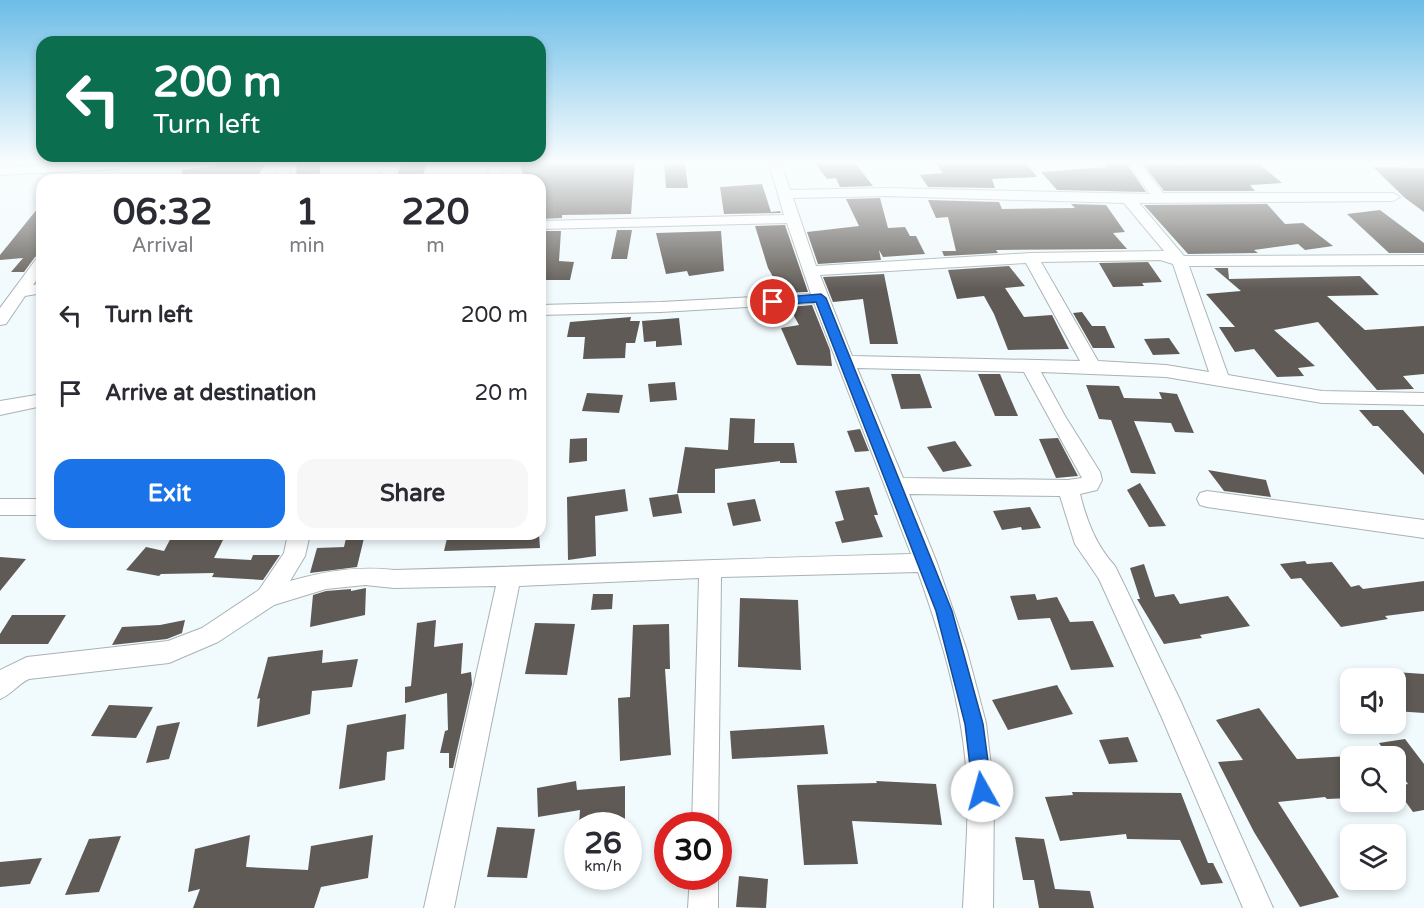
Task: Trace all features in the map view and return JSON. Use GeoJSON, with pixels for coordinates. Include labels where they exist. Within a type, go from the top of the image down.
{"type":"FeatureCollection","features":[{"type":"Feature","properties":{"kind":"street"},"geometry":{"type":"LineString","coordinates":[[789,205],[821,298],[944,611],[974,724],[982,791],[978,908]]}},
{"type":"Feature","properties":{"kind":"street"},"geometry":{"type":"LineString","coordinates":[[1133,205],[1180,261],[1221,380]]}},
{"type":"Feature","properties":{"kind":"street"},"geometry":{"type":"LineString","coordinates":[[546,225],[794,219]]}},
{"type":"Feature","properties":{"kind":"street"},"geometry":{"type":"LineString","coordinates":[[818,270],[1031,258],[1161,255],[1180,261],[1424,260]]}},
{"type":"Feature","properties":{"kind":"street"},"geometry":{"type":"LineString","coordinates":[[1031,258],[1092,367]]}},
{"type":"Feature","properties":{"kind":"street"},"geometry":{"type":"LineString","coordinates":[[0,320],[36,269]]}},
{"type":"Feature","properties":{"kind":"street"},"geometry":{"type":"LineString","coordinates":[[18,293],[36,289]]}},
{"type":"Feature","properties":{"kind":"street"},"geometry":{"type":"LineString","coordinates":[[546,310],[684,306],[821,298]]}},
{"type":"Feature","properties":{"kind":"street"},"geometry":{"type":"LineString","coordinates":[[847,362],[1166,370],[1322,397],[1424,399]]}},
{"type":"Feature","properties":{"kind":"street"},"geometry":{"type":"LineString","coordinates":[[896,486],[1068,488],[1090,485],[1092,480],[1090,472],[1057,419],[1030,367]]}},
{"type":"Feature","properties":{"kind":"street"},"geometry":{"type":"LineString","coordinates":[[0,408],[36,401]]}},
{"type":"Feature","properties":{"kind":"street"},"geometry":{"type":"LineString","coordinates":[[1068,488],[1079,531],[1092,556],[1107,573],[1176,721],[1258,908]]}},
{"type":"Feature","properties":{"kind":"street"},"geometry":{"type":"LineString","coordinates":[[1207,499],[1424,529]]}},
{"type":"Feature","properties":{"kind":"street"},"geometry":{"type":"LineString","coordinates":[[0,507],[36,507]]}},
{"type":"Feature","properties":{"kind":"street"},"geometry":{"type":"LineString","coordinates":[[267,597],[294,556],[298,540]]}},
{"type":"Feature","properties":{"kind":"street"},"geometry":{"type":"LineString","coordinates":[[0,687],[12,675],[27,668],[169,652],[210,635],[267,597],[326,580],[364,576],[394,579],[588,575],[710,568],[926,562]]}},
{"type":"Feature","properties":{"kind":"street"},"geometry":{"type":"LineString","coordinates":[[706,812],[710,568]]}},
{"type":"Feature","properties":{"kind":"street"},"geometry":{"type":"LineString","coordinates":[[439,908],[510,575]]}},
{"type":"Feature","properties":{"kind":"street"},"geometry":{"type":"LineString","coordinates":[[703,908],[704,890]]}},
{"type":"Feature","properties":{"kind":"building"},"geometry":{"type":"Polygon","coordinates":[[[546,205],[632,205],[631,214],[562,215],[562,218],[546,219],[546,205]]]}},
{"type":"Feature","properties":{"kind":"building"},"geometry":{"type":"Polygon","coordinates":[[[723,205],[769,205],[771,212],[780,211],[781,213],[724,214],[723,205]]]}},
{"type":"Feature","properties":{"kind":"building"},"geometry":{"type":"Polygon","coordinates":[[[849,205],[882,205],[888,228],[905,227],[910,236],[916,236],[925,254],[883,257],[879,250],[881,260],[818,264],[807,232],[859,226],[849,205]]]}},
{"type":"Feature","properties":{"kind":"building"},"geometry":{"type":"Polygon","coordinates":[[[930,205],[1000,205],[1002,209],[1106,205],[1125,232],[1113,233],[1127,249],[996,250],[998,253],[944,256],[942,251],[956,251],[948,217],[936,218],[930,205]]]}},
{"type":"Feature","properties":{"kind":"building"},"geometry":{"type":"Polygon","coordinates":[[[1144,205],[1268,205],[1285,224],[1303,223],[1333,246],[1305,250],[1298,244],[1254,250],[1258,253],[1188,254],[1144,205]]]}},
{"type":"Feature","properties":{"kind":"building"},"geometry":{"type":"Polygon","coordinates":[[[1415,205],[1424,205],[1424,212],[1415,205]]]}},
{"type":"Feature","properties":{"kind":"building"},"geometry":{"type":"Polygon","coordinates":[[[36,210],[36,257],[24,272],[11,272],[23,258],[0,260],[0,255],[36,210]]]}},
{"type":"Feature","properties":{"kind":"building"},"geometry":{"type":"Polygon","coordinates":[[[1380,210],[1424,243],[1424,253],[1389,253],[1347,214],[1380,210]]]}},
{"type":"Feature","properties":{"kind":"building"},"geometry":{"type":"Polygon","coordinates":[[[785,225],[808,292],[782,293],[768,268],[755,226],[785,225]]]}},
{"type":"Feature","properties":{"kind":"building"},"geometry":{"type":"Polygon","coordinates":[[[617,230],[632,230],[627,259],[611,259],[617,230]]]}},
{"type":"Feature","properties":{"kind":"building"},"geometry":{"type":"Polygon","coordinates":[[[546,231],[561,231],[559,261],[574,262],[570,280],[546,280],[546,231]]]}},
{"type":"Feature","properties":{"kind":"building"},"geometry":{"type":"Polygon","coordinates":[[[721,231],[724,271],[689,276],[687,271],[666,274],[656,233],[721,231]]]}},
{"type":"Feature","properties":{"kind":"building"},"geometry":{"type":"Polygon","coordinates":[[[1148,262],[1162,282],[1142,283],[1144,286],[1113,287],[1099,263],[1148,262]]]}},
{"type":"Feature","properties":{"kind":"building"},"geometry":{"type":"Polygon","coordinates":[[[1009,266],[1025,286],[1005,288],[1024,317],[1052,315],[1069,349],[1008,350],[994,314],[984,296],[957,299],[948,270],[1009,266]]]}},
{"type":"Feature","properties":{"kind":"building"},"geometry":{"type":"Polygon","coordinates":[[[1214,268],[1228,268],[1229,279],[1360,276],[1379,295],[1327,296],[1365,330],[1424,326],[1424,374],[1403,376],[1414,389],[1377,390],[1318,322],[1274,330],[1315,366],[1298,368],[1304,376],[1277,377],[1254,349],[1235,352],[1219,327],[1235,327],[1206,294],[1241,291],[1214,268]]]}},
{"type":"Feature","properties":{"kind":"building"},"geometry":{"type":"Polygon","coordinates":[[[884,274],[898,344],[870,344],[863,299],[833,302],[823,277],[884,274]]]}},
{"type":"Feature","properties":{"kind":"building"},"geometry":{"type":"Polygon","coordinates":[[[812,305],[830,350],[832,366],[797,365],[781,328],[799,325],[789,307],[812,305]]]}},
{"type":"Feature","properties":{"kind":"building"},"geometry":{"type":"Polygon","coordinates":[[[1082,312],[1092,326],[1105,326],[1115,348],[1093,348],[1073,313],[1082,312]]]}},
{"type":"Feature","properties":{"kind":"building"},"geometry":{"type":"Polygon","coordinates":[[[631,317],[630,321],[640,321],[635,343],[626,343],[625,358],[583,359],[585,337],[567,337],[570,322],[631,317]]]}},
{"type":"Feature","properties":{"kind":"building"},"geometry":{"type":"Polygon","coordinates":[[[679,318],[682,345],[656,347],[656,341],[644,342],[642,321],[679,318]]]}},
{"type":"Feature","properties":{"kind":"building"},"geometry":{"type":"Polygon","coordinates":[[[1169,338],[1180,354],[1153,355],[1144,339],[1169,338]]]}},
{"type":"Feature","properties":{"kind":"building"},"geometry":{"type":"Polygon","coordinates":[[[891,374],[920,374],[932,408],[901,409],[891,374]]]}},
{"type":"Feature","properties":{"kind":"building"},"geometry":{"type":"Polygon","coordinates":[[[978,374],[1000,374],[1018,416],[995,416],[978,374]]]}},
{"type":"Feature","properties":{"kind":"building"},"geometry":{"type":"Polygon","coordinates":[[[675,382],[677,400],[650,402],[648,384],[675,382]]]}},
{"type":"Feature","properties":{"kind":"building"},"geometry":{"type":"Polygon","coordinates":[[[1086,385],[1119,386],[1124,398],[1162,399],[1159,392],[1177,394],[1194,433],[1175,432],[1171,423],[1134,421],[1156,474],[1131,473],[1111,420],[1099,419],[1086,385]]]}},
{"type":"Feature","properties":{"kind":"building"},"geometry":{"type":"Polygon","coordinates":[[[587,393],[623,395],[619,413],[582,411],[587,393]]]}},
{"type":"Feature","properties":{"kind":"building"},"geometry":{"type":"Polygon","coordinates":[[[1359,410],[1403,410],[1424,434],[1424,475],[1378,426],[1373,426],[1359,410]]]}},
{"type":"Feature","properties":{"kind":"building"},"geometry":{"type":"Polygon","coordinates":[[[730,418],[755,419],[754,443],[794,443],[797,463],[780,463],[780,461],[715,469],[715,493],[677,493],[685,447],[728,450],[730,418]]]}},
{"type":"Feature","properties":{"kind":"building"},"geometry":{"type":"Polygon","coordinates":[[[860,429],[869,451],[855,452],[847,431],[860,429]]]}},
{"type":"Feature","properties":{"kind":"building"},"geometry":{"type":"Polygon","coordinates":[[[587,438],[587,461],[569,463],[570,439],[587,438]]]}},
{"type":"Feature","properties":{"kind":"building"},"geometry":{"type":"Polygon","coordinates":[[[1058,438],[1078,476],[1056,478],[1039,439],[1058,438]]]}},
{"type":"Feature","properties":{"kind":"building"},"geometry":{"type":"Polygon","coordinates":[[[955,441],[972,466],[943,472],[927,447],[955,441]]]}},
{"type":"Feature","properties":{"kind":"building"},"geometry":{"type":"Polygon","coordinates":[[[1208,470],[1266,480],[1271,497],[1224,491],[1208,470]]]}},
{"type":"Feature","properties":{"kind":"building"},"geometry":{"type":"Polygon","coordinates":[[[1140,483],[1166,526],[1149,527],[1127,490],[1140,483]]]}},
{"type":"Feature","properties":{"kind":"building"},"geometry":{"type":"Polygon","coordinates":[[[869,487],[878,515],[874,515],[883,537],[842,543],[835,522],[844,520],[835,491],[869,487]]]}},
{"type":"Feature","properties":{"kind":"building"},"geometry":{"type":"Polygon","coordinates":[[[625,489],[628,511],[595,516],[596,556],[568,560],[567,497],[625,489]]]}},
{"type":"Feature","properties":{"kind":"building"},"geometry":{"type":"Polygon","coordinates":[[[678,494],[682,513],[653,517],[649,498],[678,494]]]}},
{"type":"Feature","properties":{"kind":"building"},"geometry":{"type":"Polygon","coordinates":[[[755,499],[761,521],[733,526],[727,503],[755,499]]]}},
{"type":"Feature","properties":{"kind":"building"},"geometry":{"type":"Polygon","coordinates":[[[1030,507],[1041,528],[1022,530],[1021,527],[1002,530],[993,511],[1030,507]]]}},
{"type":"Feature","properties":{"kind":"building"},"geometry":{"type":"Polygon","coordinates":[[[170,540],[223,540],[214,558],[251,560],[253,555],[280,555],[263,580],[212,577],[214,573],[161,574],[159,576],[126,570],[146,547],[164,551],[170,540]]]}},
{"type":"Feature","properties":{"kind":"building"},"geometry":{"type":"Polygon","coordinates":[[[346,540],[364,540],[357,567],[310,573],[317,548],[344,547],[346,540]]]}},
{"type":"Feature","properties":{"kind":"building"},"geometry":{"type":"Polygon","coordinates":[[[447,540],[539,540],[540,548],[444,551],[447,540]]]}},
{"type":"Feature","properties":{"kind":"building"},"geometry":{"type":"Polygon","coordinates":[[[0,557],[26,559],[0,591],[0,557]]]}},
{"type":"Feature","properties":{"kind":"building"},"geometry":{"type":"Polygon","coordinates":[[[1305,561],[1307,564],[1332,562],[1351,587],[1359,585],[1363,589],[1424,581],[1424,611],[1385,616],[1388,619],[1341,627],[1301,578],[1291,579],[1280,564],[1305,561]]]}},
{"type":"Feature","properties":{"kind":"building"},"geometry":{"type":"Polygon","coordinates":[[[1144,564],[1155,597],[1174,594],[1180,604],[1228,596],[1250,626],[1200,635],[1202,638],[1164,644],[1137,599],[1140,599],[1130,568],[1144,564]]]}},
{"type":"Feature","properties":{"kind":"building"},"geometry":{"type":"Polygon","coordinates":[[[366,588],[365,615],[310,627],[313,595],[326,591],[351,589],[351,591],[366,588]]]}},
{"type":"Feature","properties":{"kind":"building"},"geometry":{"type":"Polygon","coordinates":[[[593,594],[613,594],[612,609],[591,610],[593,594]]]}},
{"type":"Feature","properties":{"kind":"building"},"geometry":{"type":"Polygon","coordinates":[[[1035,594],[1037,600],[1057,597],[1070,622],[1093,621],[1114,667],[1071,670],[1050,618],[1018,620],[1010,596],[1035,594]]]}},
{"type":"Feature","properties":{"kind":"building"},"geometry":{"type":"Polygon","coordinates":[[[740,598],[798,600],[801,670],[738,667],[740,598]]]}},
{"type":"Feature","properties":{"kind":"building"},"geometry":{"type":"Polygon","coordinates":[[[12,615],[66,615],[48,644],[0,644],[0,634],[12,615]]]}},
{"type":"Feature","properties":{"kind":"building"},"geometry":{"type":"Polygon","coordinates":[[[185,620],[182,633],[167,639],[112,645],[122,627],[160,625],[185,620]]]}},
{"type":"Feature","properties":{"kind":"building"},"geometry":{"type":"Polygon","coordinates":[[[436,620],[434,647],[463,643],[461,674],[471,672],[472,684],[453,768],[449,768],[449,753],[440,753],[445,731],[448,730],[447,693],[405,703],[405,687],[411,686],[417,623],[436,620]]]}},
{"type":"Feature","properties":{"kind":"building"},"geometry":{"type":"Polygon","coordinates":[[[535,623],[575,624],[567,675],[525,674],[535,623]]]}},
{"type":"Feature","properties":{"kind":"building"},"geometry":{"type":"Polygon","coordinates":[[[669,624],[670,669],[665,669],[671,755],[620,761],[618,698],[630,697],[633,625],[669,624]]]}},
{"type":"Feature","properties":{"kind":"building"},"geometry":{"type":"Polygon","coordinates":[[[323,650],[322,663],[358,659],[352,687],[312,691],[310,714],[257,727],[260,698],[257,699],[268,657],[323,650]]]}},
{"type":"Feature","properties":{"kind":"building"},"geometry":{"type":"Polygon","coordinates":[[[1406,673],[1424,674],[1424,713],[1406,712],[1406,673]]]}},
{"type":"Feature","properties":{"kind":"building"},"geometry":{"type":"Polygon","coordinates":[[[1057,685],[1073,714],[1008,730],[992,700],[1057,685]]]}},
{"type":"Feature","properties":{"kind":"building"},"geometry":{"type":"Polygon","coordinates":[[[109,705],[153,707],[136,738],[91,736],[109,705]]]}},
{"type":"Feature","properties":{"kind":"building"},"geometry":{"type":"Polygon","coordinates":[[[1259,708],[1297,759],[1340,757],[1340,798],[1327,799],[1325,797],[1278,802],[1339,897],[1300,907],[1254,832],[1218,762],[1243,760],[1216,720],[1259,708]]]}},
{"type":"Feature","properties":{"kind":"building"},"geometry":{"type":"Polygon","coordinates":[[[406,714],[404,749],[387,752],[385,780],[339,789],[347,725],[406,714]]]}},
{"type":"Feature","properties":{"kind":"building"},"geometry":{"type":"Polygon","coordinates":[[[180,722],[169,759],[146,763],[157,726],[180,722]]]}},
{"type":"Feature","properties":{"kind":"building"},"geometry":{"type":"Polygon","coordinates":[[[824,725],[828,754],[732,759],[730,731],[824,725]]]}},
{"type":"Feature","properties":{"kind":"building"},"geometry":{"type":"Polygon","coordinates":[[[1128,737],[1138,762],[1109,764],[1099,740],[1128,737]]]}},
{"type":"Feature","properties":{"kind":"building"},"geometry":{"type":"Polygon","coordinates":[[[1405,739],[1424,764],[1424,810],[1413,812],[1406,802],[1406,784],[1408,784],[1406,781],[1406,746],[1381,746],[1379,743],[1405,739]]]}},
{"type":"Feature","properties":{"kind":"building"},"geometry":{"type":"Polygon","coordinates":[[[576,781],[577,790],[625,786],[625,812],[580,812],[580,810],[538,817],[537,788],[576,781]]]}},
{"type":"Feature","properties":{"kind":"building"},"geometry":{"type":"Polygon","coordinates":[[[876,781],[936,784],[942,825],[852,821],[858,864],[804,865],[797,785],[877,783],[876,781]]]}},
{"type":"Feature","properties":{"kind":"building"},"geometry":{"type":"Polygon","coordinates":[[[1072,792],[1181,793],[1208,863],[1213,863],[1223,883],[1201,885],[1180,840],[1127,839],[1126,834],[1060,841],[1045,797],[1073,795],[1072,792]]]}},
{"type":"Feature","properties":{"kind":"building"},"geometry":{"type":"Polygon","coordinates":[[[497,827],[535,829],[527,878],[487,877],[497,827]]]}},
{"type":"Feature","properties":{"kind":"building"},"geometry":{"type":"Polygon","coordinates":[[[250,835],[246,867],[308,870],[311,846],[373,835],[368,878],[321,887],[314,908],[193,908],[200,889],[188,892],[195,849],[250,835]]]}},
{"type":"Feature","properties":{"kind":"building"},"geometry":{"type":"Polygon","coordinates":[[[121,836],[99,892],[65,895],[89,839],[121,836]]]}},
{"type":"Feature","properties":{"kind":"building"},"geometry":{"type":"Polygon","coordinates":[[[1015,837],[1044,839],[1055,889],[1090,891],[1094,908],[1039,908],[1034,880],[1023,880],[1015,837]]]}},
{"type":"Feature","properties":{"kind":"building"},"geometry":{"type":"Polygon","coordinates":[[[42,858],[30,884],[0,887],[0,862],[42,858]]]}},
{"type":"Feature","properties":{"kind":"building"},"geometry":{"type":"Polygon","coordinates":[[[739,876],[768,879],[766,908],[736,907],[739,876]]]}},
{"type":"Feature","properties":{"kind":"route"},"geometry":{"type":"LineString","coordinates":[[773,302],[821,298],[944,611],[974,724],[982,791]]}}]}
